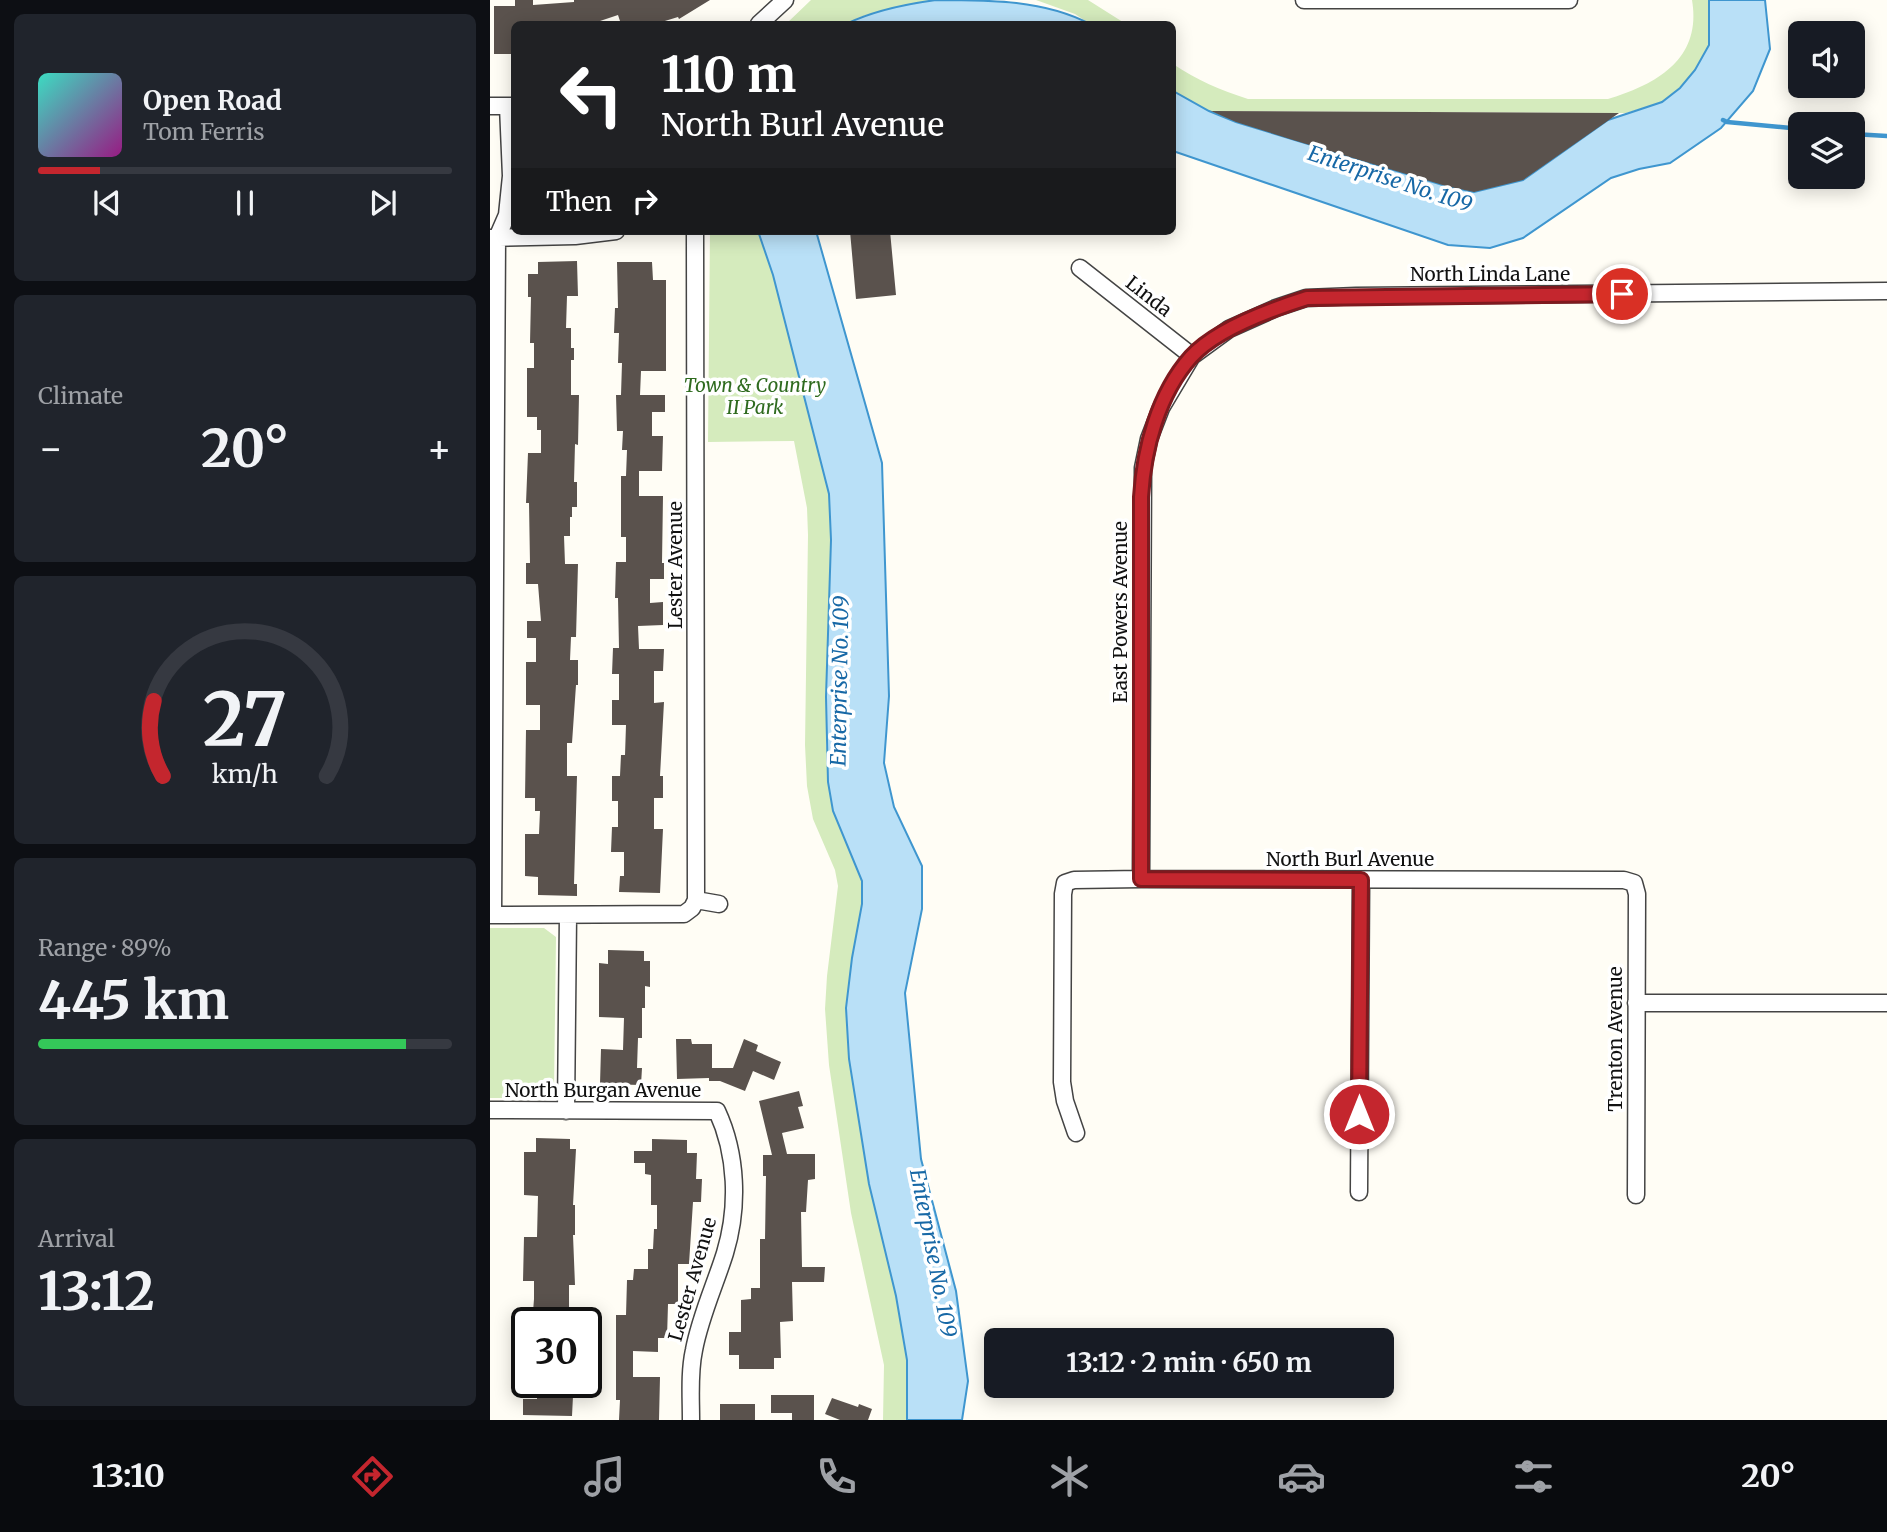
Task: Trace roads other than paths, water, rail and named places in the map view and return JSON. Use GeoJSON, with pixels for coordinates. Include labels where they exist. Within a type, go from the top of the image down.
{"type":"FeatureCollection","features":[{"type":"Feature","properties":{"kind":"street"},"geometry":{"type":"LineString","coordinates":[[762,21],[785,0]]}},
{"type":"Feature","properties":{"kind":"street"},"geometry":{"type":"LineString","coordinates":[[1304,0],[1569,0]]}},
{"type":"Feature","properties":{"kind":"street"},"geometry":{"type":"LineString","coordinates":[[490,106],[511,106],[511,176],[507,215],[492,234],[491,915],[684,914],[692,908],[696,900],[719,904]]}},
{"type":"Feature","properties":{"kind":"street"},"geometry":{"type":"LineString","coordinates":[[492,234],[511,234]]}},
{"type":"Feature","properties":{"kind":"street"},"geometry":{"type":"LineString","coordinates":[[534,235],[583,235]]}},
{"type":"Feature","properties":{"kind":"street","name":"Lester Avenue"},"geometry":{"type":"LineString","coordinates":[[695,235],[696,900]]}},
{"type":"Feature","properties":{"kind":"street","name":"Linda"},"geometry":{"type":"LineString","coordinates":[[1080,268],[1192,356]]}},
{"type":"Feature","properties":{"kind":"street","name":"North Linda Lane"},"geometry":{"type":"LineString","coordinates":[[1192,356],[1229,329],[1276,308],[1307,298],[1887,291]]}},
{"type":"Feature","properties":{"kind":"street","name":"East Powers Avenue"},"geometry":{"type":"LineString","coordinates":[[1141,879],[1143,468],[1149,439],[1161,408],[1192,356]]}},
{"type":"Feature","properties":{"kind":"street","name":"North Burl Avenue"},"geometry":{"type":"LineString","coordinates":[[1076,1133],[1065,1101],[1062,1082],[1065,883],[1074,880],[1141,879],[1624,880],[1634,883]]}},
{"type":"Feature","properties":{"kind":"street"},"geometry":{"type":"LineString","coordinates":[[1359,1192],[1361,880]]}},
{"type":"Feature","properties":{"kind":"street","name":"Trenton Avenue"},"geometry":{"type":"LineString","coordinates":[[1634,883],[1637,894],[1636,1195]]}},
{"type":"Feature","properties":{"kind":"street"},"geometry":{"type":"LineString","coordinates":[[566,1111],[568,915]]}},
{"type":"Feature","properties":{"kind":"street"},"geometry":{"type":"LineString","coordinates":[[1636,1003],[1887,1003]]}},
{"type":"Feature","properties":{"kind":"street","name":"North Burgan Avenue"},"geometry":{"type":"LineString","coordinates":[[490,1110],[716,1111]]}},
{"type":"Feature","properties":{"kind":"street","name":"Lester Avenue"},"geometry":{"type":"LineString","coordinates":[[691,1420],[693,1351],[726,1251],[734,1201],[732,1169],[724,1127],[716,1111]]}},
{"type":"Feature","properties":{"kind":"water"},"geometry":{"type":"Polygon","coordinates":[[[936,0],[997,1],[1054,10],[1083,21],[853,21],[936,0]]]}},
{"type":"Feature","properties":{"kind":"water","name":"Enterprise No. 109"},"geometry":{"type":"Polygon","coordinates":[[[1709,0],[1765,0],[1770,49],[1753,91],[1721,128],[1670,163],[1611,178],[1523,238],[1490,248],[1448,245],[1176,152],[1176,93],[1236,122],[1446,186],[1474,192],[1523,180],[1608,120],[1662,102],[1680,88],[1695,70],[1709,45],[1709,0]]]}},
{"type":"Feature","properties":{"kind":"water","name":"Enterprise No. 109"},"geometry":{"type":"Polygon","coordinates":[[[759,235],[817,235],[882,463],[889,696],[884,763],[894,807],[922,866],[922,909],[905,993],[921,1159],[956,1291],[968,1381],[962,1420],[907,1420],[907,1360],[896,1296],[869,1184],[849,1059],[846,1008],[862,904],[862,881],[833,811],[828,782],[826,697],[831,540],[829,494],[773,275],[759,235]]]}},
{"type":"Feature","properties":{"kind":"waterway"},"geometry":{"type":"LineString","coordinates":[[1723,120],[1788,128]]}},
{"type":"Feature","properties":{"kind":"waterway"},"geometry":{"type":"LineString","coordinates":[[1865,135],[1887,136]]}},
{"type":"Feature","properties":{"kind":"park label","name":"Town & Country II Park"},"geometry":{"type":"Point","coordinates":[755,396]}}]}
